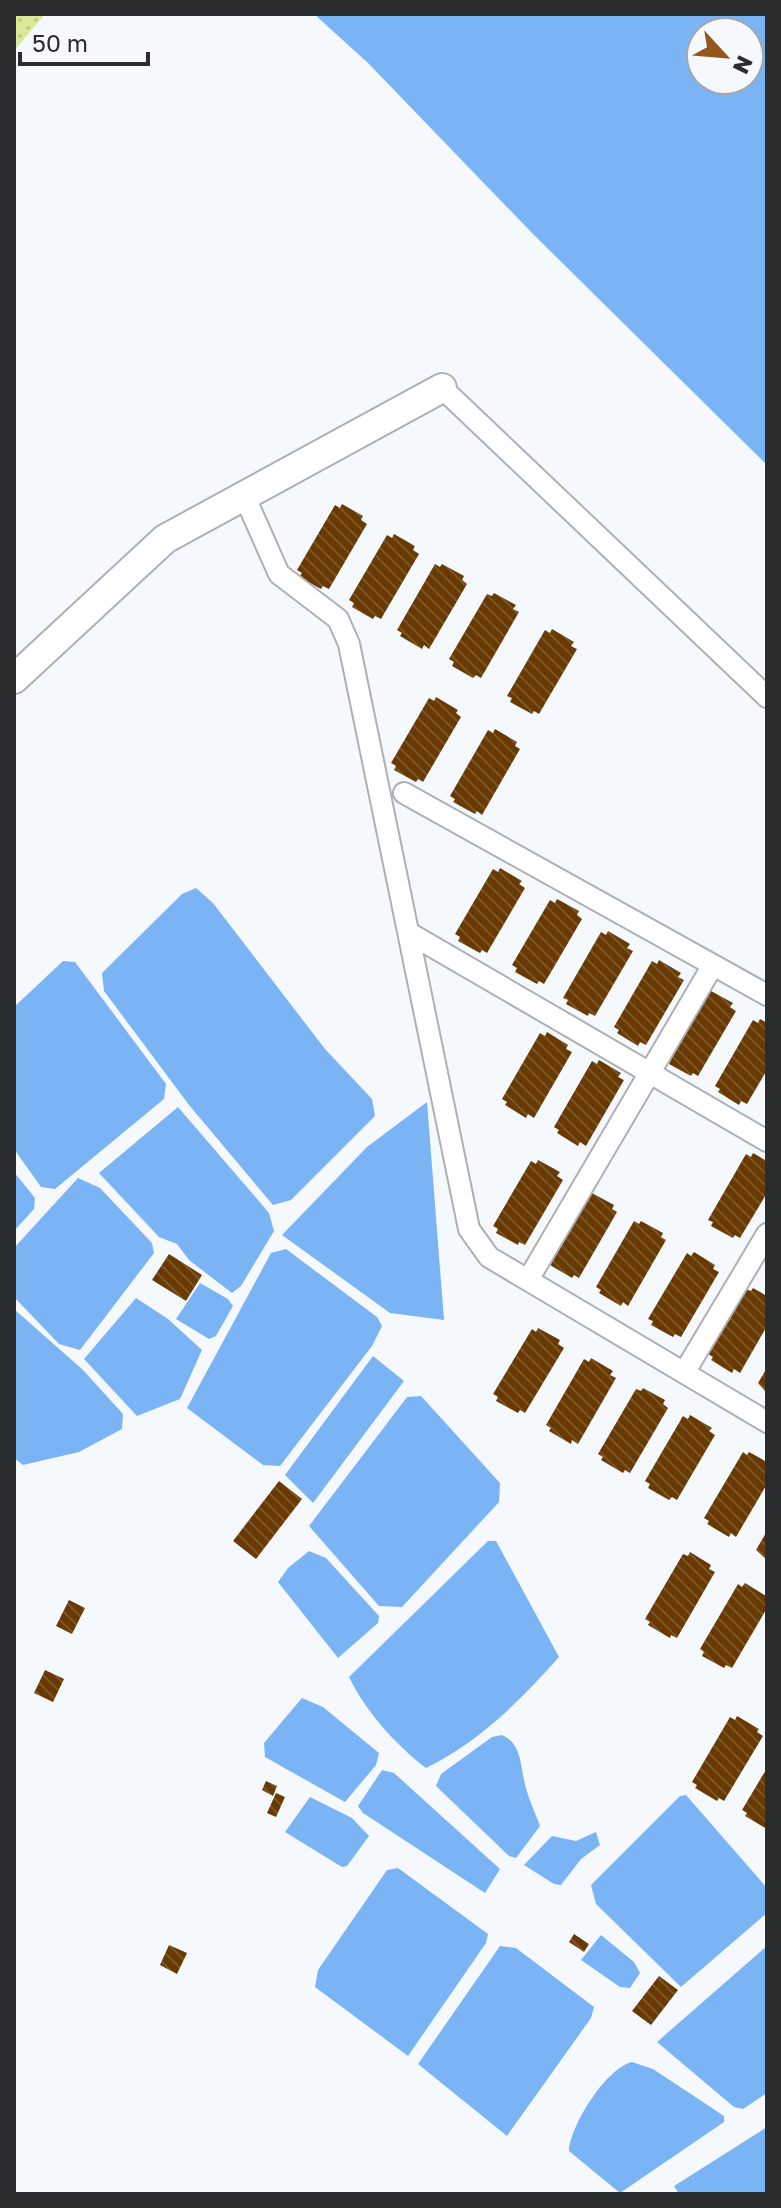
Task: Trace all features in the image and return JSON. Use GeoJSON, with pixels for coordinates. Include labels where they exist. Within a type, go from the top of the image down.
{"type":"FeatureCollection","features":[{"type":"Feature","properties":{"kind":"main road"},"geometry":{"type":"LineString","coordinates":[[14,679],[165,539],[442,388]]}},
{"type":"Feature","properties":{"kind":"street"},"geometry":{"type":"LineString","coordinates":[[442,388],[767,697]]}},
{"type":"Feature","properties":{"kind":"street"},"geometry":{"type":"LineString","coordinates":[[244,495],[279,574],[338,619],[349,644],[469,1229],[489,1257],[767,1422]]}},
{"type":"Feature","properties":{"kind":"street"},"geometry":{"type":"LineString","coordinates":[[404,793],[767,995]]}},
{"type":"Feature","properties":{"kind":"street"},"geometry":{"type":"LineString","coordinates":[[409,933],[767,1141]]}},
{"type":"Feature","properties":{"kind":"street"},"geometry":{"type":"LineString","coordinates":[[528,1280],[713,965]]}},
{"type":"Feature","properties":{"kind":"street"},"geometry":{"type":"LineString","coordinates":[[684,1373],[767,1234]]}},
{"type":"Feature","properties":{"kind":"green space"},"geometry":{"type":"Polygon","coordinates":[[[14,14],[45,14],[14,51],[14,14]]]}},
{"type":"Feature","properties":{"kind":"water"},"geometry":{"type":"Polygon","coordinates":[[[314,14],[767,14],[767,465],[533,234],[368,63],[314,14]]]}},
{"type":"Feature","properties":{"kind":"water"},"geometry":{"type":"Polygon","coordinates":[[[196,888],[213,903],[325,1049],[372,1099],[375,1116],[291,1200],[273,1205],[189,1105],[104,991],[102,973],[182,894],[196,888]]]}},
{"type":"Feature","properties":{"kind":"water"},"geometry":{"type":"Polygon","coordinates":[[[63,961],[75,962],[166,1084],[164,1099],[55,1189],[41,1187],[14,1149],[14,1007],[63,961]]]}},
{"type":"Feature","properties":{"kind":"water"},"geometry":{"type":"Polygon","coordinates":[[[427,1102],[444,1320],[390,1313],[282,1235],[367,1147],[427,1102]]]}},
{"type":"Feature","properties":{"kind":"water"},"geometry":{"type":"Polygon","coordinates":[[[178,1107],[269,1213],[274,1231],[241,1286],[232,1293],[189,1260],[177,1244],[159,1237],[99,1173],[178,1107]]]}},
{"type":"Feature","properties":{"kind":"water"},"geometry":{"type":"Polygon","coordinates":[[[14,1172],[35,1198],[34,1209],[14,1231],[14,1172]]]}},
{"type":"Feature","properties":{"kind":"water"},"geometry":{"type":"Polygon","coordinates":[[[78,1178],[100,1188],[152,1243],[154,1253],[80,1350],[59,1344],[14,1297],[14,1248],[78,1178]]]}},
{"type":"Feature","properties":{"kind":"water"},"geometry":{"type":"Polygon","coordinates":[[[286,1249],[377,1317],[382,1326],[372,1346],[280,1466],[263,1465],[187,1408],[271,1253],[286,1249]]]}},
{"type":"Feature","properties":{"kind":"water"},"geometry":{"type":"Polygon","coordinates":[[[200,1283],[228,1299],[233,1306],[216,1336],[209,1339],[176,1319],[200,1283]]]}},
{"type":"Feature","properties":{"kind":"water"},"geometry":{"type":"Polygon","coordinates":[[[136,1298],[168,1319],[202,1350],[180,1399],[137,1416],[84,1359],[136,1298]]]}},
{"type":"Feature","properties":{"kind":"water"},"geometry":{"type":"Polygon","coordinates":[[[14,1309],[83,1370],[123,1414],[122,1429],[79,1452],[23,1465],[14,1458],[14,1309]]]}},
{"type":"Feature","properties":{"kind":"water"},"geometry":{"type":"Polygon","coordinates":[[[373,1356],[404,1381],[313,1503],[285,1475],[373,1356]]]}},
{"type":"Feature","properties":{"kind":"water"},"geometry":{"type":"Polygon","coordinates":[[[421,1396],[500,1483],[499,1502],[402,1607],[379,1606],[309,1526],[407,1397],[421,1396]]]}},
{"type":"Feature","properties":{"kind":"water"},"geometry":{"type":"Polygon","coordinates":[[[488,1541],[496,1541],[559,1657],[498,1719],[464,1746],[426,1768],[382,1727],[349,1677],[488,1541]]]}},
{"type":"Feature","properties":{"kind":"water"},"geometry":{"type":"Polygon","coordinates":[[[309,1551],[326,1558],[379,1616],[378,1623],[338,1658],[278,1582],[288,1568],[309,1551]]]}},
{"type":"Feature","properties":{"kind":"water"},"geometry":{"type":"Polygon","coordinates":[[[302,1698],[323,1707],[379,1753],[376,1765],[345,1802],[265,1757],[264,1743],[302,1698]]]}},
{"type":"Feature","properties":{"kind":"water"},"geometry":{"type":"Polygon","coordinates":[[[502,1735],[517,1749],[526,1789],[540,1826],[516,1858],[509,1856],[436,1786],[441,1774],[492,1737],[502,1735]]]}},
{"type":"Feature","properties":{"kind":"water"},"geometry":{"type":"Polygon","coordinates":[[[382,1770],[394,1773],[500,1869],[485,1893],[363,1813],[358,1806],[382,1770]]]}},
{"type":"Feature","properties":{"kind":"water"},"geometry":{"type":"Polygon","coordinates":[[[686,1795],[767,1888],[767,1913],[681,1987],[596,1904],[591,1885],[680,1796],[686,1795]]]}},
{"type":"Feature","properties":{"kind":"water"},"geometry":{"type":"Polygon","coordinates":[[[310,1797],[352,1818],[369,1836],[347,1866],[342,1867],[285,1832],[310,1797]]]}},
{"type":"Feature","properties":{"kind":"water"},"geometry":{"type":"Polygon","coordinates":[[[596,1832],[600,1845],[581,1859],[561,1885],[554,1884],[524,1865],[552,1836],[576,1841],[596,1832]]]}},
{"type":"Feature","properties":{"kind":"water"},"geometry":{"type":"Polygon","coordinates":[[[398,1868],[488,1934],[486,1943],[408,2056],[315,1987],[318,1970],[387,1870],[398,1868]]]}},
{"type":"Feature","properties":{"kind":"water"},"geometry":{"type":"Polygon","coordinates":[[[601,1935],[634,1962],[640,1973],[630,1988],[620,1987],[581,1960],[601,1935]]]}},
{"type":"Feature","properties":{"kind":"water"},"geometry":{"type":"Polygon","coordinates":[[[500,1946],[516,1948],[594,2007],[591,2018],[507,2136],[418,2064],[500,1946]]]}},
{"type":"Feature","properties":{"kind":"water"},"geometry":{"type":"Polygon","coordinates":[[[767,1946],[767,2093],[743,2109],[734,2107],[657,2042],[767,1946]]]}},
{"type":"Feature","properties":{"kind":"water"},"geometry":{"type":"Polygon","coordinates":[[[632,2062],[653,2069],[724,2116],[724,2122],[620,2193],[569,2151],[576,2127],[591,2099],[611,2075],[632,2062]]]}},
{"type":"Feature","properties":{"kind":"water"},"geometry":{"type":"Polygon","coordinates":[[[767,2127],[767,2194],[679,2194],[674,2186],[767,2127]]]}},
{"type":"Feature","properties":{"kind":"building"},"geometry":{"type":"Polygon","coordinates":[[[342,504],[363,516],[361,520],[367,524],[329,589],[323,586],[321,589],[299,577],[302,573],[297,570],[335,505],[340,508],[342,504]]]}},
{"type":"Feature","properties":{"kind":"building"},"geometry":{"type":"Polygon","coordinates":[[[394,534],[415,546],[413,550],[419,554],[381,619],[375,616],[373,619],[352,607],[354,603],[349,600],[387,535],[392,538],[394,534]]]}},
{"type":"Feature","properties":{"kind":"building"},"geometry":{"type":"Polygon","coordinates":[[[435,564],[440,567],[442,564],[464,576],[462,580],[467,584],[429,649],[424,645],[422,649],[400,636],[402,633],[397,630],[435,564]]]}},
{"type":"Feature","properties":{"kind":"building"},"geometry":{"type":"Polygon","coordinates":[[[494,593],[516,605],[513,609],[519,612],[481,678],[476,675],[473,678],[452,666],[454,662],[449,659],[487,594],[492,596],[494,593]]]}},
{"type":"Feature","properties":{"kind":"building"},"geometry":{"type":"Polygon","coordinates":[[[552,629],[574,642],[571,646],[577,649],[539,714],[534,711],[532,714],[510,702],[512,698],[507,696],[545,630],[550,633],[552,629]]]}},
{"type":"Feature","properties":{"kind":"building"},"geometry":{"type":"Polygon","coordinates":[[[436,697],[458,710],[456,713],[461,717],[423,782],[418,779],[416,782],[394,770],[396,766],[391,763],[429,698],[434,701],[436,697]]]}},
{"type":"Feature","properties":{"kind":"building"},"geometry":{"type":"Polygon","coordinates":[[[495,729],[517,742],[515,746],[520,749],[482,815],[477,811],[475,814],[453,802],[455,799],[450,796],[488,730],[493,733],[495,729]]]}},
{"type":"Feature","properties":{"kind":"building"},"geometry":{"type":"Polygon","coordinates":[[[500,868],[522,881],[519,884],[525,888],[487,953],[482,950],[480,953],[458,941],[460,937],[455,934],[493,869],[498,872],[500,868]]]}},
{"type":"Feature","properties":{"kind":"building"},"geometry":{"type":"Polygon","coordinates":[[[557,899],[579,911],[577,915],[582,919],[544,984],[539,981],[537,984],[515,972],[517,968],[512,965],[550,900],[555,903],[557,899]]]}},
{"type":"Feature","properties":{"kind":"building"},"geometry":{"type":"Polygon","coordinates":[[[608,931],[630,944],[627,948],[633,951],[595,1016],[589,1013],[588,1016],[566,1004],[568,1000],[563,998],[601,932],[606,935],[608,931]]]}},
{"type":"Feature","properties":{"kind":"building"},"geometry":{"type":"Polygon","coordinates":[[[659,960],[681,973],[678,977],[684,980],[646,1045],[640,1042],[638,1046],[617,1033],[619,1030],[614,1027],[652,961],[657,964],[659,960]]]}},
{"type":"Feature","properties":{"kind":"building"},"geometry":{"type":"Polygon","coordinates":[[[711,991],[733,1003],[730,1007],[736,1011],[698,1076],[693,1073],[691,1076],[669,1064],[671,1060],[666,1057],[704,992],[709,994],[711,991]]]}},
{"type":"Feature","properties":{"kind":"building"},"geometry":{"type":"Polygon","coordinates":[[[760,1019],[767,1023],[767,1070],[747,1104],[741,1101],[739,1105],[718,1092],[720,1089],[715,1086],[753,1020],[758,1023],[760,1019]]]}},
{"type":"Feature","properties":{"kind":"building"},"geometry":{"type":"Polygon","coordinates":[[[547,1032],[568,1045],[566,1049],[572,1052],[534,1118],[528,1114],[526,1118],[505,1105],[507,1102],[502,1099],[540,1033],[545,1036],[547,1032]]]}},
{"type":"Feature","properties":{"kind":"building"},"geometry":{"type":"Polygon","coordinates":[[[599,1060],[621,1073],[618,1077],[624,1080],[586,1146],[580,1142],[578,1146],[557,1133],[559,1130],[554,1127],[592,1061],[597,1064],[599,1060]]]}},
{"type":"Feature","properties":{"kind":"building"},"geometry":{"type":"Polygon","coordinates":[[[753,1153],[767,1161],[767,1193],[740,1238],[735,1235],[733,1238],[711,1226],[713,1222],[708,1220],[746,1154],[751,1157],[753,1153]]]}},
{"type":"Feature","properties":{"kind":"building"},"geometry":{"type":"Polygon","coordinates":[[[538,1160],[560,1172],[557,1176],[563,1180],[525,1245],[519,1242],[518,1245],[496,1233],[498,1229],[493,1226],[531,1161],[536,1164],[538,1160]]]}},
{"type":"Feature","properties":{"kind":"building"},"geometry":{"type":"Polygon","coordinates":[[[592,1193],[614,1205],[612,1209],[617,1212],[579,1278],[574,1275],[572,1278],[550,1265],[552,1262],[547,1259],[585,1194],[590,1197],[592,1193]]]}},
{"type":"Feature","properties":{"kind":"building"},"geometry":{"type":"Polygon","coordinates":[[[634,1221],[639,1224],[641,1221],[663,1233],[661,1237],[666,1240],[628,1306],[623,1302],[621,1306],[599,1293],[601,1290],[596,1287],[634,1221]]]}},
{"type":"Feature","properties":{"kind":"building"},"geometry":{"type":"Polygon","coordinates":[[[694,1252],[715,1265],[713,1269],[719,1272],[681,1337],[675,1334],[673,1337],[651,1325],[653,1321],[648,1319],[687,1253],[691,1256],[694,1252]]]}},
{"type":"Feature","properties":{"kind":"building"},"geometry":{"type":"Polygon","coordinates":[[[169,1254],[202,1275],[186,1301],[152,1280],[169,1254]]]}},
{"type":"Feature","properties":{"kind":"building"},"geometry":{"type":"Polygon","coordinates":[[[753,1288],[767,1296],[767,1326],[740,1373],[734,1369],[732,1373],[711,1360],[713,1357],[708,1354],[746,1289],[751,1291],[753,1288]]]}},
{"type":"Feature","properties":{"kind":"building"},"geometry":{"type":"Polygon","coordinates":[[[538,1328],[560,1340],[558,1344],[564,1348],[525,1413],[520,1410],[518,1413],[496,1401],[498,1397],[493,1394],[532,1329],[536,1332],[538,1328]]]}},
{"type":"Feature","properties":{"kind":"building"},"geometry":{"type":"Polygon","coordinates":[[[591,1358],[613,1371],[610,1375],[616,1378],[578,1444],[572,1440],[571,1444],[549,1431],[551,1428],[546,1425],[584,1359],[589,1362],[591,1358]]]}},
{"type":"Feature","properties":{"kind":"building"},"geometry":{"type":"Polygon","coordinates":[[[767,1368],[767,1393],[758,1383],[767,1368]]]}},
{"type":"Feature","properties":{"kind":"building"},"geometry":{"type":"Polygon","coordinates":[[[643,1388],[665,1400],[663,1404],[668,1408],[630,1473],[625,1470],[623,1473],[601,1460],[603,1457],[598,1454],[636,1389],[641,1391],[643,1388]]]}},
{"type":"Feature","properties":{"kind":"building"},"geometry":{"type":"Polygon","coordinates":[[[690,1415],[712,1428],[709,1431],[715,1435],[677,1500],[672,1497],[669,1500],[648,1488],[650,1484],[645,1481],[683,1416],[688,1419],[690,1415]]]}},
{"type":"Feature","properties":{"kind":"building"},"geometry":{"type":"Polygon","coordinates":[[[743,1452],[767,1462],[767,1484],[736,1537],[731,1533],[729,1537],[707,1524],[709,1521],[704,1518],[743,1452]]]}},
{"type":"Feature","properties":{"kind":"building"},"geometry":{"type":"Polygon","coordinates":[[[279,1481],[302,1499],[256,1559],[233,1541],[279,1481]]]}},
{"type":"Feature","properties":{"kind":"building"},"geometry":{"type":"Polygon","coordinates":[[[767,1531],[767,1560],[756,1550],[767,1531]]]}},
{"type":"Feature","properties":{"kind":"building"},"geometry":{"type":"Polygon","coordinates":[[[690,1552],[711,1565],[709,1569],[715,1572],[677,1638],[671,1635],[670,1638],[648,1625],[650,1622],[645,1619],[683,1554],[688,1556],[690,1552]]]}},
{"type":"Feature","properties":{"kind":"building"},"geometry":{"type":"Polygon","coordinates":[[[745,1583],[766,1596],[767,1608],[732,1668],[726,1665],[724,1668],[702,1656],[704,1652],[700,1649],[738,1584],[742,1587],[745,1583]]]}},
{"type":"Feature","properties":{"kind":"building"},"geometry":{"type":"Polygon","coordinates":[[[69,1600],[85,1608],[72,1634],[56,1626],[69,1600]]]}},
{"type":"Feature","properties":{"kind":"building"},"geometry":{"type":"Polygon","coordinates":[[[45,1670],[64,1679],[53,1702],[34,1693],[45,1670]]]}},
{"type":"Feature","properties":{"kind":"building"},"geometry":{"type":"Polygon","coordinates":[[[737,1716],[759,1729],[757,1732],[763,1736],[724,1801],[719,1798],[717,1801],[695,1788],[697,1785],[692,1782],[730,1717],[735,1720],[737,1716]]]}},
{"type":"Feature","properties":{"kind":"building"},"geometry":{"type":"Polygon","coordinates":[[[767,1768],[767,1829],[745,1816],[747,1813],[742,1810],[767,1768]]]}},
{"type":"Feature","properties":{"kind":"building"},"geometry":{"type":"Polygon","coordinates":[[[266,1781],[277,1786],[273,1796],[262,1790],[266,1781]]]}},
{"type":"Feature","properties":{"kind":"building"},"geometry":{"type":"Polygon","coordinates":[[[276,1793],[285,1797],[276,1817],[267,1813],[276,1793]]]}},
{"type":"Feature","properties":{"kind":"building"},"geometry":{"type":"Polygon","coordinates":[[[574,1934],[589,1944],[584,1952],[569,1942],[574,1934]]]}},
{"type":"Feature","properties":{"kind":"building"},"geometry":{"type":"Polygon","coordinates":[[[169,1945],[187,1953],[177,1974],[160,1965],[169,1945]]]}},
{"type":"Feature","properties":{"kind":"building"},"geometry":{"type":"Polygon","coordinates":[[[659,1976],[678,1990],[651,2025],[632,2011],[659,1976]]]}}]}
